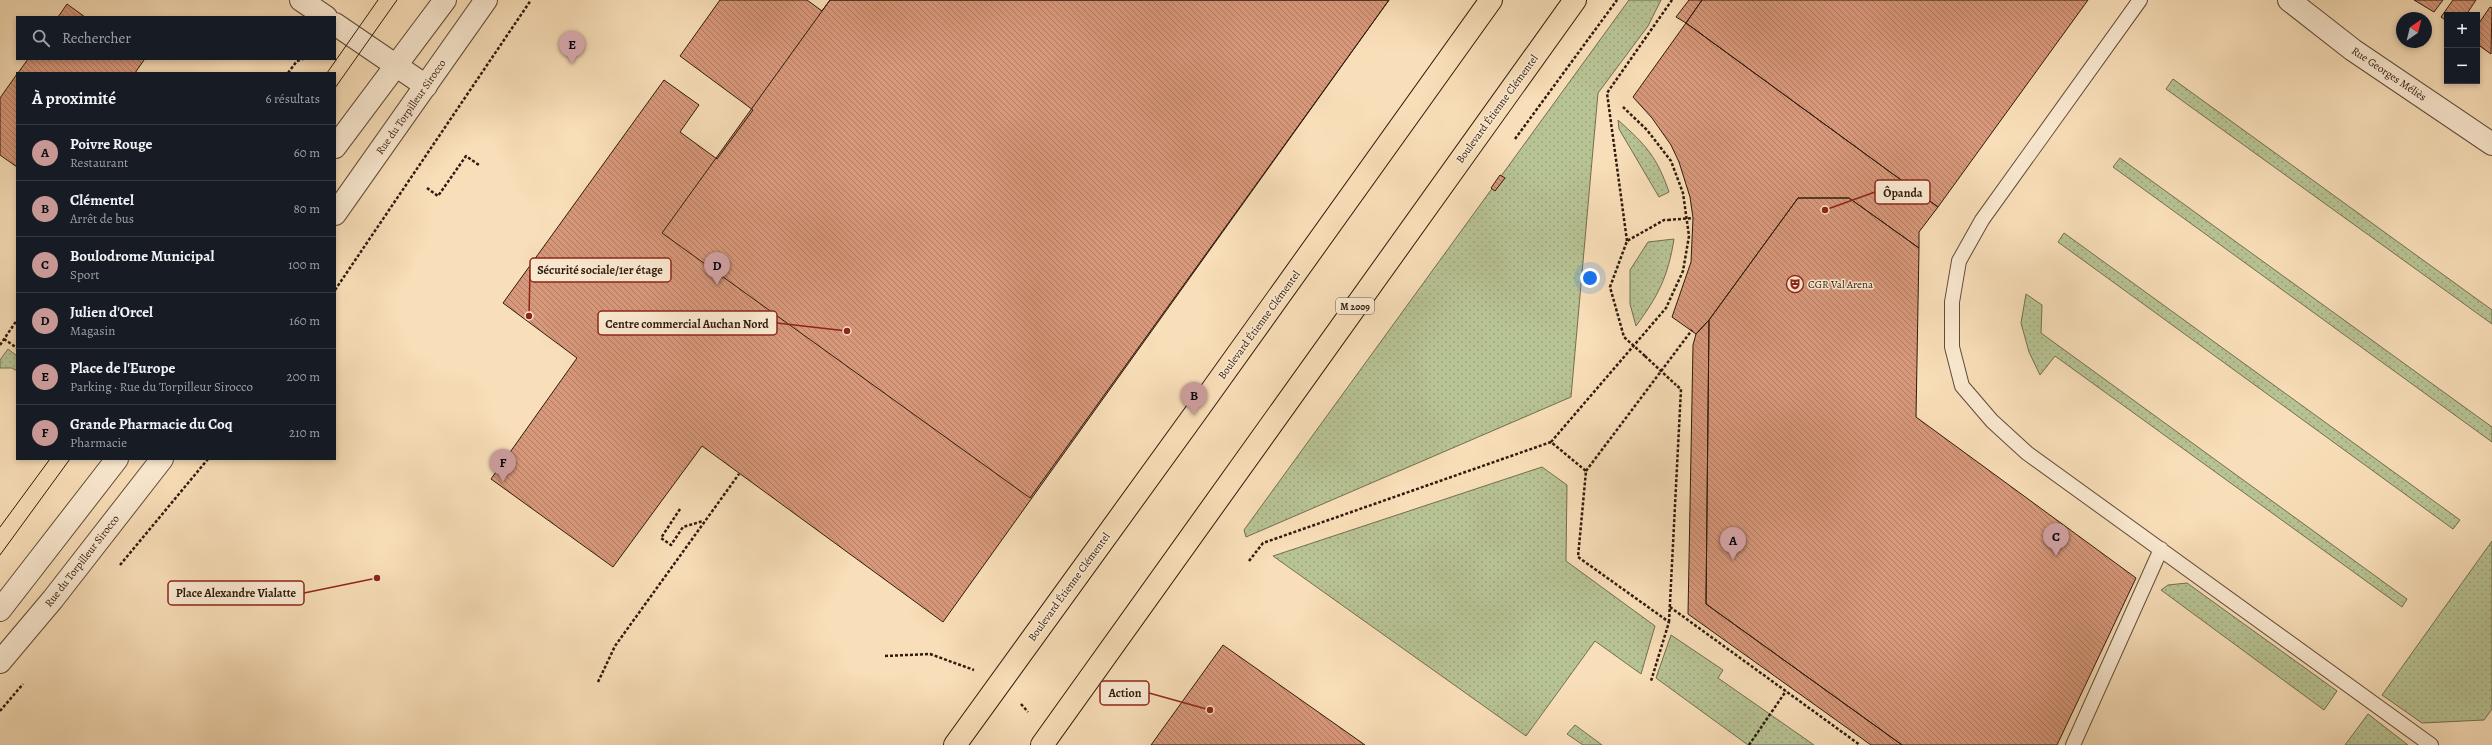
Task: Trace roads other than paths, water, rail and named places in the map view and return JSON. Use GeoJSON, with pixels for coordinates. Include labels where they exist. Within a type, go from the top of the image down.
{"type":"FeatureCollection","features":[{"type":"Feature","properties":{"kind":"main road","name":"Boulevard Étienne Clémentel"},"geometry":{"type":"LineString","coordinates":[[954,745],[1199,408],[1491,0]]}},
{"type":"Feature","properties":{"kind":"main road","name":"Boulevard Étienne Clémentel"},"geometry":{"type":"LineString","coordinates":[[1042,745],[1575,0]]}},
{"type":"Feature","properties":{"kind":"street"},"geometry":{"type":"LineString","coordinates":[[301,0],[325,16]]}},
{"type":"Feature","properties":{"kind":"street"},"geometry":{"type":"LineString","coordinates":[[336,146],[445,0]]}},
{"type":"Feature","properties":{"kind":"street","name":"Rue du Torpilleur Sirocco"},"geometry":{"type":"LineString","coordinates":[[336,213],[486,0]]}},
{"type":"Feature","properties":{"kind":"street","name":"Rue Georges Méliès"},"geometry":{"type":"LineString","coordinates":[[2289,0],[2353,50],[2492,144]]}},
{"type":"Feature","properties":{"kind":"street"},"geometry":{"type":"LineString","coordinates":[[336,25],[426,86]]}},
{"type":"Feature","properties":{"kind":"street"},"geometry":{"type":"LineString","coordinates":[[0,610],[115,460]]}},
{"type":"Feature","properties":{"kind":"street","name":"Rue du Torpilleur Sirocco"},"geometry":{"type":"LineString","coordinates":[[0,662],[53,599],[161,460]]}},
{"type":"Feature","properties":{"kind":"lane"},"geometry":{"type":"LineString","coordinates":[[2140,0],[1982,220],[1959,261],[1952,302],[1952,348],[1962,386],[1992,422],[2027,453],[2431,745]]}},
{"type":"Feature","properties":{"kind":"lane"},"geometry":{"type":"LineString","coordinates":[[2073,745],[2161,549]]}},
{"type":"Feature","properties":{"kind":"tram line"},"geometry":{"type":"LineString","coordinates":[[328,72],[378,0]]}},
{"type":"Feature","properties":{"kind":"tram line"},"geometry":{"type":"LineString","coordinates":[[336,87],[397,0]]}},
{"type":"Feature","properties":{"kind":"tram line"},"geometry":{"type":"LineString","coordinates":[[0,527],[49,460]]}},
{"type":"Feature","properties":{"kind":"tram line"},"geometry":{"type":"LineString","coordinates":[[0,555],[69,460]]}},
{"type":"Feature","properties":{"kind":"place","name":"Place de l'Europe"},"geometry":{"type":"Point","coordinates":[572,64]}},
{"type":"Feature","properties":{"kind":"place","name":"Ôpanda"},"geometry":{"type":"Point","coordinates":[1825,210]}},
{"type":"Feature","properties":{"kind":"place","name":"CGR Val Arena"},"geometry":{"type":"Point","coordinates":[1795,284]}},
{"type":"Feature","properties":{"kind":"place","name":"Julien d'Orcel"},"geometry":{"type":"Point","coordinates":[717,285]}},
{"type":"Feature","properties":{"kind":"place","name":"Sécurité sociale/1er étage"},"geometry":{"type":"Point","coordinates":[529,316]}},
{"type":"Feature","properties":{"kind":"place","name":"Centre commercial Auchan Nord"},"geometry":{"type":"Point","coordinates":[847,331]}},
{"type":"Feature","properties":{"kind":"place","name":"Clémentel"},"geometry":{"type":"Point","coordinates":[1194,415]}},
{"type":"Feature","properties":{"kind":"place","name":"Grande Pharmacie du Coq"},"geometry":{"type":"Point","coordinates":[503,482]}},
{"type":"Feature","properties":{"kind":"place","name":"Boulodrome Municipal"},"geometry":{"type":"Point","coordinates":[2056,556]}},
{"type":"Feature","properties":{"kind":"place","name":"Poivre Rouge"},"geometry":{"type":"Point","coordinates":[1733,560]}},
{"type":"Feature","properties":{"kind":"place","name":"Place Alexandre Vialatte"},"geometry":{"type":"Point","coordinates":[377,578]}},
{"type":"Feature","properties":{"kind":"place","name":"Action"},"geometry":{"type":"Point","coordinates":[1210,710]}}]}
